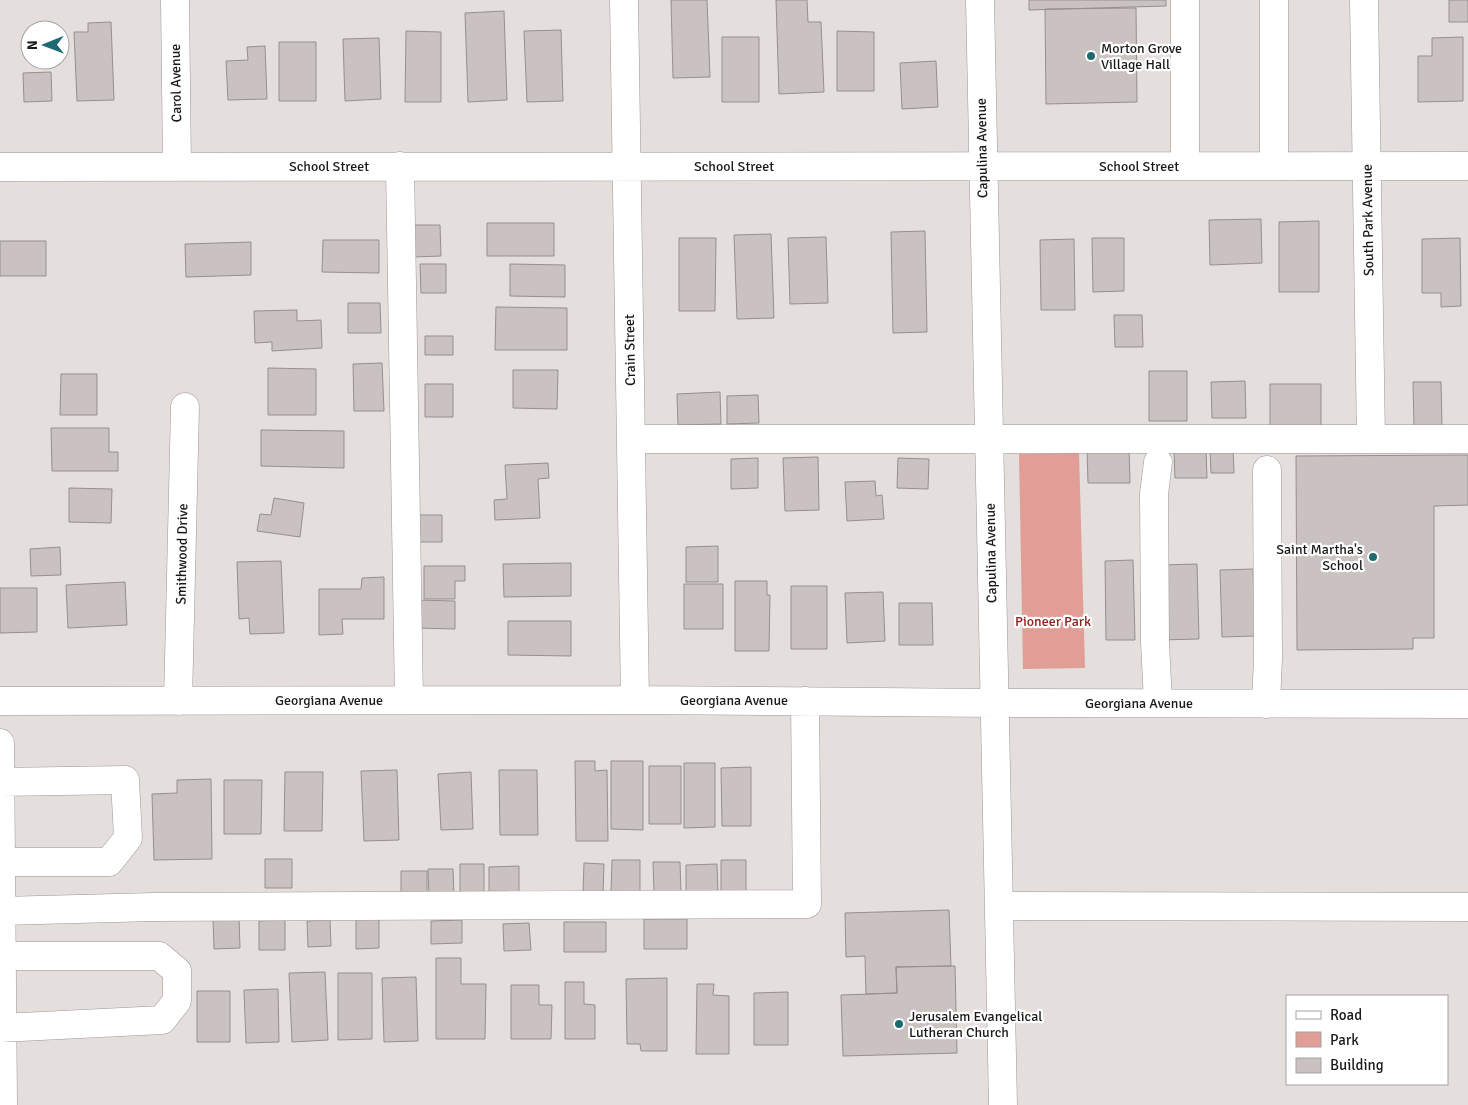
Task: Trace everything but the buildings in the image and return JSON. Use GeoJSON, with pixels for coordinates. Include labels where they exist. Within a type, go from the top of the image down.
{"type":"FeatureCollection","features":[{"type":"Feature","properties":{"kind":"street","name":"Carol Avenue"},"geometry":{"type":"LineString","coordinates":[[175,0],[177,166]]}},
{"type":"Feature","properties":{"kind":"street","name":"Crain Street"},"geometry":{"type":"LineString","coordinates":[[624,0],[635,700]]}},
{"type":"Feature","properties":{"kind":"street","name":"Capulina Avenue"},"geometry":{"type":"LineString","coordinates":[[980,0],[1003,1105]]}},
{"type":"Feature","properties":{"kind":"street"},"geometry":{"type":"LineString","coordinates":[[1185,0],[1185,166]]}},
{"type":"Feature","properties":{"kind":"street"},"geometry":{"type":"LineString","coordinates":[[1274,0],[1274,166]]}},
{"type":"Feature","properties":{"kind":"street","name":"South Park Avenue"},"geometry":{"type":"LineString","coordinates":[[1364,0],[1371,439]]}},
{"type":"Feature","properties":{"kind":"street"},"geometry":{"type":"LineString","coordinates":[[400,166],[409,700]]}},
{"type":"Feature","properties":{"kind":"street","name":"School Street"},"geometry":{"type":"LineString","coordinates":[[0,167],[1468,166]]}},
{"type":"Feature","properties":{"kind":"street","name":"Smithwood Drive"},"geometry":{"type":"LineString","coordinates":[[178,701],[185,407]]}},
{"type":"Feature","properties":{"kind":"street"},"geometry":{"type":"LineString","coordinates":[[631,439],[1468,439]]}},
{"type":"Feature","properties":{"kind":"street"},"geometry":{"type":"LineString","coordinates":[[1158,462],[1154,494],[1155,642],[1158,703]]}},
{"type":"Feature","properties":{"kind":"street"},"geometry":{"type":"LineString","coordinates":[[1266,704],[1268,658],[1267,470]]}},
{"type":"Feature","properties":{"kind":"street","name":"Georgiana Avenue"},"geometry":{"type":"LineString","coordinates":[[0,701],[635,700],[1468,704]]}},
{"type":"Feature","properties":{"kind":"street"},"geometry":{"type":"LineString","coordinates":[[1,912],[154,907],[807,904],[805,701]]}},
{"type":"Feature","properties":{"kind":"street"},"geometry":{"type":"LineString","coordinates":[[0,743],[3,1105]]}},
{"type":"Feature","properties":{"kind":"street"},"geometry":{"type":"LineString","coordinates":[[0,782],[125,780],[128,838],[109,862],[1,862]]}},
{"type":"Feature","properties":{"kind":"street"},"geometry":{"type":"LineString","coordinates":[[998,906],[1468,907]]}},
{"type":"Feature","properties":{"kind":"street"},"geometry":{"type":"LineString","coordinates":[[1,956],[159,956],[177,971],[177,1001],[162,1020],[1,1028]]}},
{"type":"Feature","properties":{"kind":"green space","name":"Pioneer Park"},"geometry":{"type":"Polygon","coordinates":[[[1079,453],[1085,668],[1023,669],[1019,454],[1079,453]]]}},
{"type":"Feature","properties":{"kind":"place","name":"Morton Grove Village Hall"},"geometry":{"type":"Point","coordinates":[1091,56]}},
{"type":"Feature","properties":{"kind":"place","name":"Saint Martha's School"},"geometry":{"type":"Point","coordinates":[1373,557]}},
{"type":"Feature","properties":{"kind":"place","name":"Jerusalem Evangelical Lutheran Church"},"geometry":{"type":"Point","coordinates":[899,1024]}}]}
